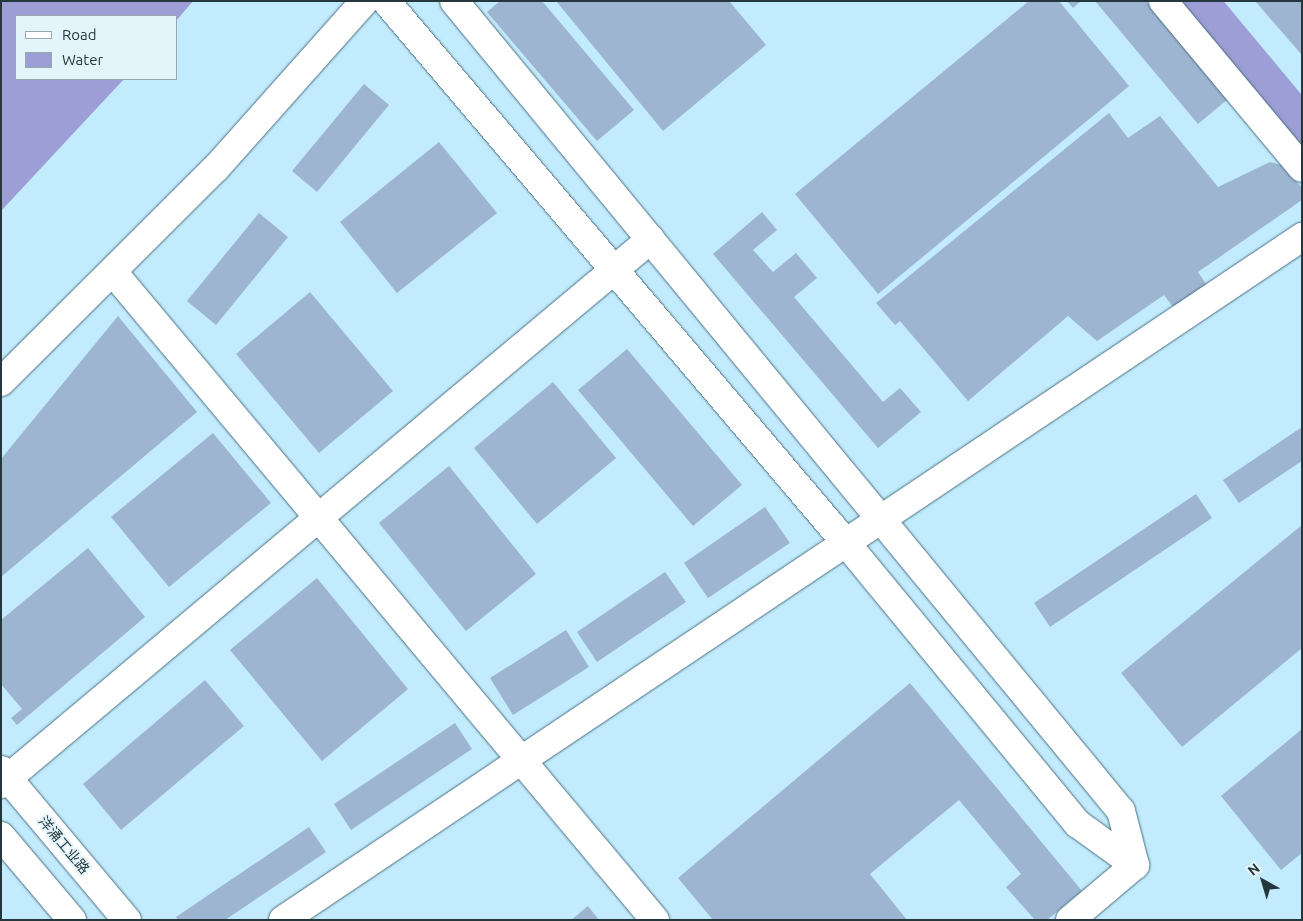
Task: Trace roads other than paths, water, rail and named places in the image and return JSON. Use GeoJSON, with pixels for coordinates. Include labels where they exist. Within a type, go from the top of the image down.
{"type":"FeatureCollection","features":[{"type":"Feature","properties":{"kind":"street"},"geometry":{"type":"LineString","coordinates":[[1,382],[113,272],[248,134],[365,1]]}},
{"type":"Feature","properties":{"kind":"street"},"geometry":{"type":"LineString","coordinates":[[386,1],[846,543],[1078,824],[1135,866]]}},
{"type":"Feature","properties":{"kind":"street"},"geometry":{"type":"LineString","coordinates":[[454,1],[1121,810],[1135,866]]}},
{"type":"Feature","properties":{"kind":"street"},"geometry":{"type":"LineString","coordinates":[[1163,1],[1302,168]]}},
{"type":"Feature","properties":{"kind":"street"},"geometry":{"type":"LineString","coordinates":[[283,920],[1302,238]]}},
{"type":"Feature","properties":{"kind":"street"},"geometry":{"type":"LineString","coordinates":[[4,777],[319,520],[651,239]]}},
{"type":"Feature","properties":{"kind":"street"},"geometry":{"type":"LineString","coordinates":[[113,272],[519,761],[655,920]]}},
{"type":"Feature","properties":{"kind":"street","name":"洋涌工业路"},"geometry":{"type":"LineString","coordinates":[[4,777],[127,920]]}},
{"type":"Feature","properties":{"kind":"street"},"geometry":{"type":"LineString","coordinates":[[1,836],[72,920]]}},
{"type":"Feature","properties":{"kind":"street"},"geometry":{"type":"LineString","coordinates":[[1070,920],[1135,866]]}},
{"type":"Feature","properties":{"kind":"water"},"geometry":{"type":"Polygon","coordinates":[[[1,1],[193,1],[178,19],[178,15],[15,15],[15,80],[123,80],[1,211],[1,1]]]}},
{"type":"Feature","properties":{"kind":"waterway"},"geometry":{"type":"LineString","coordinates":[[1198,1],[1302,126]]}}]}
